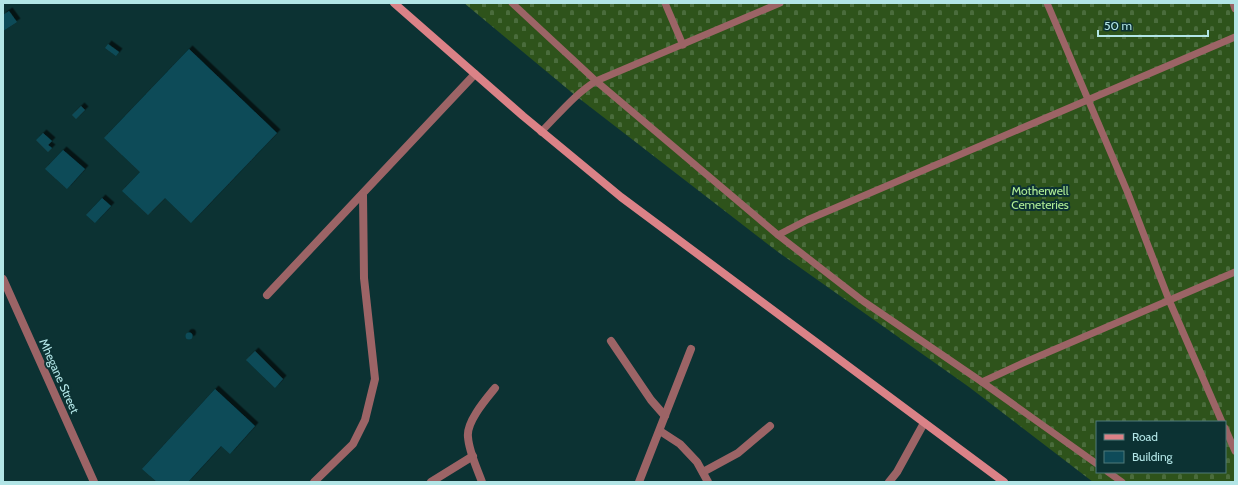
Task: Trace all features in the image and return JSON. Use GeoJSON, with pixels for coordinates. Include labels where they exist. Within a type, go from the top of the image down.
{"type":"FeatureCollection","features":[{"type":"Feature","properties":{"kind":"main road"},"geometry":{"type":"LineString","coordinates":[[394,3],[541,132],[628,202],[1004,482]]}},
{"type":"Feature","properties":{"kind":"street"},"geometry":{"type":"LineString","coordinates":[[267,295],[476,74]]}},
{"type":"Feature","properties":{"kind":"street"},"geometry":{"type":"LineString","coordinates":[[314,482],[353,444],[366,420],[375,379],[364,278],[363,195]]}},
{"type":"Feature","properties":{"kind":"street","name":"Mhegane Street"},"geometry":{"type":"LineString","coordinates":[[3,279],[94,482]]}},
{"type":"Feature","properties":{"kind":"street"},"geometry":{"type":"LineString","coordinates":[[611,341],[651,400],[666,416]]}},
{"type":"Feature","properties":{"kind":"street"},"geometry":{"type":"LineString","coordinates":[[639,482],[691,349]]}},
{"type":"Feature","properties":{"kind":"street"},"geometry":{"type":"LineString","coordinates":[[482,482],[468,436],[471,423],[496,388]]}},
{"type":"Feature","properties":{"kind":"street"},"geometry":{"type":"LineString","coordinates":[[889,482],[924,423]]}},
{"type":"Feature","properties":{"kind":"street"},"geometry":{"type":"LineString","coordinates":[[703,472],[738,453],[770,426]]}},
{"type":"Feature","properties":{"kind":"street"},"geometry":{"type":"LineString","coordinates":[[660,431],[680,444],[697,462],[708,482]]}},
{"type":"Feature","properties":{"kind":"street"},"geometry":{"type":"LineString","coordinates":[[431,482],[473,456]]}},
{"type":"Feature","properties":{"kind":"lane"},"geometry":{"type":"LineString","coordinates":[[512,3],[596,81],[778,235],[863,301],[982,382],[1096,463]]}},
{"type":"Feature","properties":{"kind":"lane"},"geometry":{"type":"LineString","coordinates":[[665,3],[683,45]]}},
{"type":"Feature","properties":{"kind":"lane"},"geometry":{"type":"LineString","coordinates":[[541,132],[575,97],[596,81],[780,3]]}},
{"type":"Feature","properties":{"kind":"lane"},"geometry":{"type":"LineString","coordinates":[[1046,3],[1089,100],[1127,191],[1169,300],[1222,421]]}},
{"type":"Feature","properties":{"kind":"lane"},"geometry":{"type":"LineString","coordinates":[[1232,3],[1235,9]]}},
{"type":"Feature","properties":{"kind":"lane"},"geometry":{"type":"LineString","coordinates":[[778,235],[807,220],[1235,37]]}},
{"type":"Feature","properties":{"kind":"lane"},"geometry":{"type":"LineString","coordinates":[[982,382],[1235,272]]}},
{"type":"Feature","properties":{"kind":"lane"},"geometry":{"type":"LineString","coordinates":[[1226,430],[1235,451]]}},
{"type":"Feature","properties":{"kind":"lane"},"geometry":{"type":"LineString","coordinates":[[1109,473],[1122,482]]}},
{"type":"Feature","properties":{"kind":"green space","name":"Motherwell Cemeteries"},"geometry":{"type":"Polygon","coordinates":[[[464,3],[1235,3],[1235,482],[1093,482],[969,387],[778,252],[576,96],[464,3]]]}},
{"type":"Feature","properties":{"kind":"building"},"geometry":{"type":"Polygon","coordinates":[[[9,11],[17,22],[3,31],[3,15],[9,11]]]}},
{"type":"Feature","properties":{"kind":"building"},"geometry":{"type":"Polygon","coordinates":[[[108,44],[119,52],[116,56],[105,48],[108,44]]]}},
{"type":"Feature","properties":{"kind":"building"},"geometry":{"type":"Polygon","coordinates":[[[189,49],[277,133],[191,223],[165,198],[148,215],[122,191],[140,172],[104,138],[189,49]]]}},
{"type":"Feature","properties":{"kind":"building"},"geometry":{"type":"Polygon","coordinates":[[[81,106],[85,110],[76,119],[72,115],[81,106]]]}},
{"type":"Feature","properties":{"kind":"building"},"geometry":{"type":"Polygon","coordinates":[[[43,133],[52,141],[48,145],[52,148],[48,152],[36,140],[43,133]]]}},
{"type":"Feature","properties":{"kind":"building"},"geometry":{"type":"Polygon","coordinates":[[[63,150],[85,169],[67,189],[45,169],[63,150]]]}},
{"type":"Feature","properties":{"kind":"building"},"geometry":{"type":"Polygon","coordinates":[[[102,198],[111,206],[95,223],[86,215],[102,198]]]}},
{"type":"Feature","properties":{"kind":"building"},"geometry":{"type":"Polygon","coordinates":[[[189,332],[192,333],[192,339],[189,340],[186,339],[185,336],[186,333],[189,332]]]}},
{"type":"Feature","properties":{"kind":"building"},"geometry":{"type":"Polygon","coordinates":[[[255,351],[283,379],[275,388],[246,360],[255,351]]]}},
{"type":"Feature","properties":{"kind":"building"},"geometry":{"type":"Polygon","coordinates":[[[215,389],[255,426],[230,454],[221,446],[188,482],[157,482],[142,469],[215,389]]]}}]}
